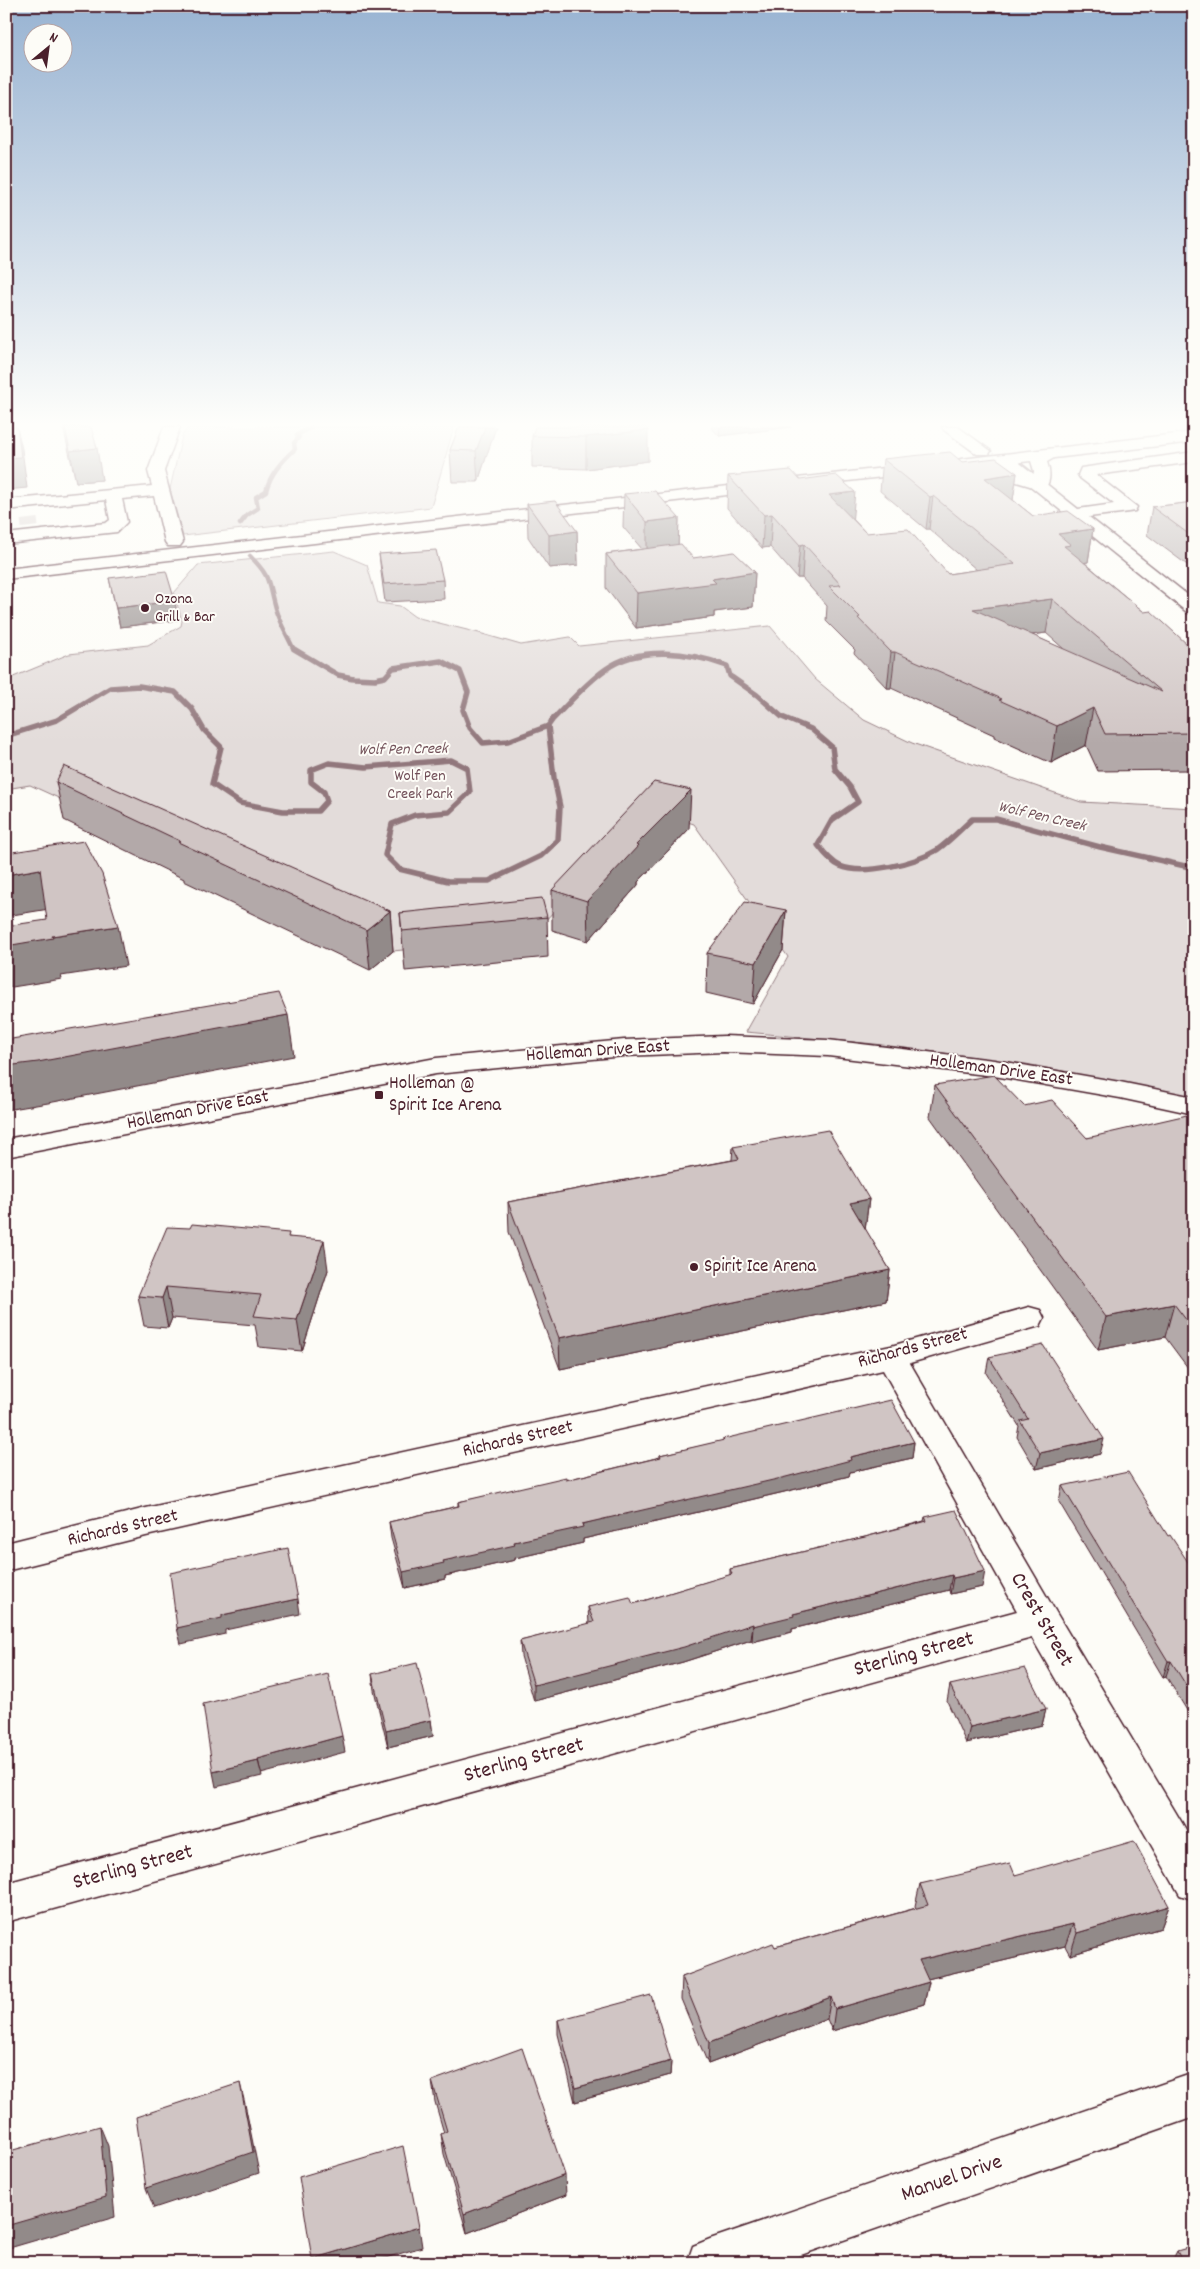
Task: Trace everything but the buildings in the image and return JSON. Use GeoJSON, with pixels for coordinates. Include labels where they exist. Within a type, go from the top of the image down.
{"type":"FeatureCollection","features":[{"type":"Feature","properties":{"kind":"main road"},"geometry":{"type":"LineString","coordinates":[[6,539],[18,533]]}},
{"type":"Feature","properties":{"kind":"main road"},"geometry":{"type":"LineString","coordinates":[[172,533],[174,542]]}},
{"type":"Feature","properties":{"kind":"main road"},"geometry":{"type":"LineString","coordinates":[[6,562],[255,533]]}},
{"type":"Feature","properties":{"kind":"main road"},"geometry":{"type":"LineString","coordinates":[[6,574],[363,533]]}},
{"type":"Feature","properties":{"kind":"main road"},"geometry":{"type":"LineString","coordinates":[[1099,533],[1194,609]]}},
{"type":"Feature","properties":{"kind":"main road","name":"Holleman Drive East"},"geometry":{"type":"LineString","coordinates":[[6,1148],[436,1066],[624,1048],[704,1045],[828,1048],[994,1068],[1120,1090],[1194,1106]]}},
{"type":"Feature","properties":{"kind":"main road","name":"Richards Street"},"geometry":{"type":"LineString","coordinates":[[6,1557],[146,1522],[891,1357],[1029,1318]]}},
{"type":"Feature","properties":{"kind":"main road","name":"Crest Street"},"geometry":{"type":"LineString","coordinates":[[891,1357],[1041,1620],[1194,1881]]}},
{"type":"Feature","properties":{"kind":"main road","name":"Sterling Street"},"geometry":{"type":"LineString","coordinates":[[6,1903],[1041,1620]]}},
{"type":"Feature","properties":{"kind":"main road","name":"Manuel Drive"},"geometry":{"type":"LineString","coordinates":[[710,2263],[1194,2095]]}},
{"type":"Feature","properties":{"kind":"green space"},"geometry":{"type":"Polygon","coordinates":[[[182,533],[210,533],[183,536],[182,533]]]}},
{"type":"Feature","properties":{"kind":"green space","name":"Wolf Pen Creek Park"},"geometry":{"type":"Polygon","coordinates":[[[334,551],[367,565],[378,603],[400,606],[415,617],[521,645],[570,637],[579,646],[770,626],[815,679],[864,720],[912,743],[1081,802],[1194,808],[1194,1097],[1026,1064],[875,1044],[746,1032],[788,957],[694,824],[648,810],[530,937],[393,951],[30,785],[6,789],[6,680],[69,654],[148,645],[181,626],[182,621],[174,593],[198,565],[334,551]]]}},
{"type":"Feature","properties":{"kind":"waterway"},"geometry":{"type":"LineString","coordinates":[[250,556],[268,580],[275,608],[293,648],[296,650]]}},
{"type":"Feature","properties":{"kind":"waterway"},"geometry":{"type":"LineString","coordinates":[[294,649],[338,675],[353,678],[375,679],[385,677],[393,668],[441,661],[460,671],[468,692],[463,710],[470,728],[483,743],[508,741],[548,726]]}},
{"type":"Feature","properties":{"kind":"waterway","name":"Wolf Pen Creek"},"geometry":{"type":"LineString","coordinates":[[548,726],[592,680],[619,661],[634,656],[665,653],[697,657],[727,666],[730,676],[757,695],[782,717],[811,729],[832,747],[835,769],[850,787],[858,802],[832,820],[818,845],[831,860],[840,866],[862,870],[890,867],[928,855],[937,850],[972,819],[996,819],[1100,847],[1194,868]]}},
{"type":"Feature","properties":{"kind":"waterway","name":"Wolf Pen Creek"},"geometry":{"type":"LineString","coordinates":[[6,736],[57,720],[110,688],[139,686],[175,692],[192,709],[204,730],[221,747],[212,784],[240,803],[283,811],[318,811],[327,801],[324,792],[311,782],[311,770],[329,763],[366,767],[451,760],[467,768],[470,792],[449,812],[415,815],[392,824],[385,855],[399,869],[448,881],[489,881],[541,856],[558,840],[560,807],[554,778],[548,726]]}},
{"type":"Feature","properties":{"kind":"place","name":"Ozona Grill & Bar"},"geometry":{"type":"Point","coordinates":[145,608]}},
{"type":"Feature","properties":{"kind":"place","name":"Holleman @ Spirit Ice Arena"},"geometry":{"type":"Point","coordinates":[379,1095]}},
{"type":"Feature","properties":{"kind":"place","name":"Spirit Ice Arena"},"geometry":{"type":"Point","coordinates":[694,1267]}}]}
